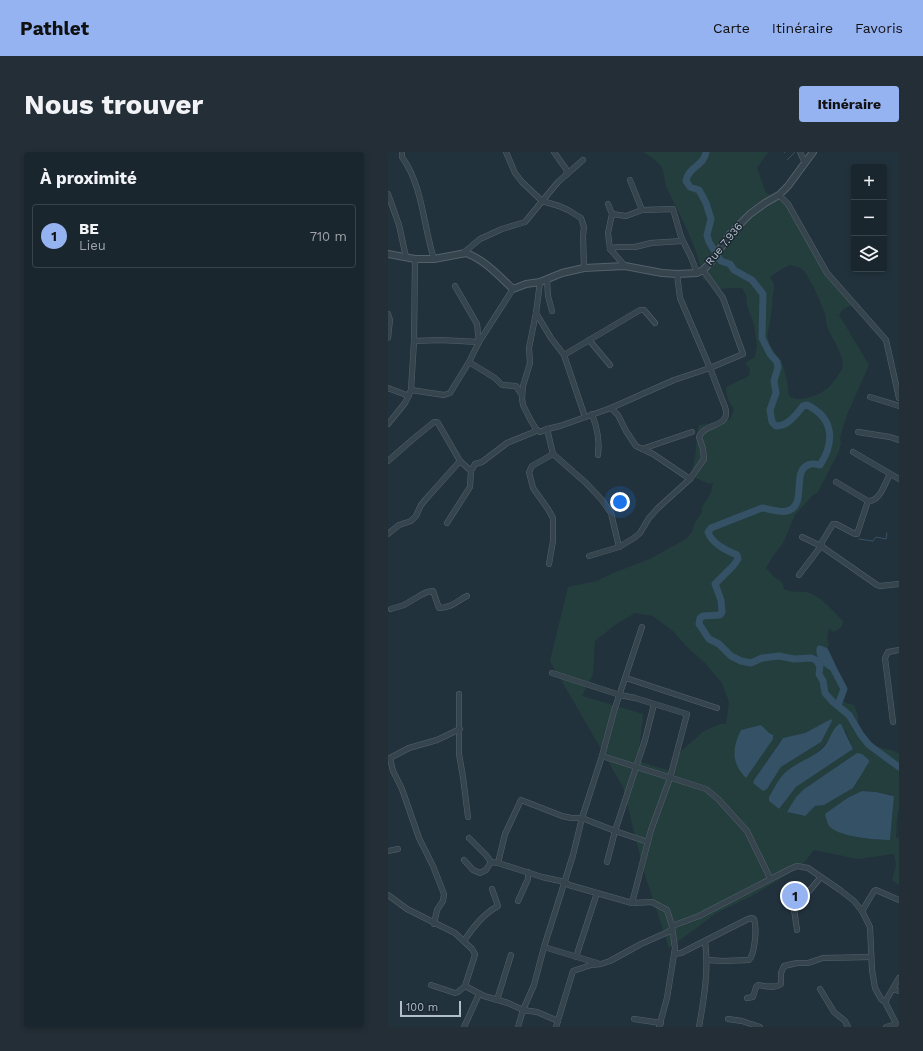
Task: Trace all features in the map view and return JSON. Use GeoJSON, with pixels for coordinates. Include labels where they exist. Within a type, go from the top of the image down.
{"type":"FeatureCollection","features":[{"type":"Feature","properties":{"kind":"street"},"geometry":{"type":"LineString","coordinates":[[402,152],[402,157],[409,167],[415,183],[434,259]]}},
{"type":"Feature","properties":{"kind":"street"},"geometry":{"type":"LineString","coordinates":[[506,152],[515,173],[522,182],[542,201],[559,206],[581,218],[584,227],[584,268]]}},
{"type":"Feature","properties":{"kind":"street"},"geometry":{"type":"LineString","coordinates":[[554,152],[566,169],[567,174]]}},
{"type":"Feature","properties":{"kind":"street"},"geometry":{"type":"LineString","coordinates":[[800,152],[805,163]]}},
{"type":"Feature","properties":{"kind":"street","name":"Rue 7.936"},"geometry":{"type":"LineString","coordinates":[[513,289],[526,284],[540,282],[562,273],[584,268],[625,266],[662,273],[677,274],[700,271],[712,261],[730,234],[750,214],[779,195],[794,180],[813,152]]}},
{"type":"Feature","properties":{"kind":"street"},"geometry":{"type":"LineString","coordinates":[[462,254],[480,239],[502,229],[525,222],[558,182],[583,160]]}},
{"type":"Feature","properties":{"kind":"street"},"geometry":{"type":"LineString","coordinates":[[630,180],[642,210]]}},
{"type":"Feature","properties":{"kind":"street"},"geometry":{"type":"LineString","coordinates":[[388,194],[399,225],[406,257]]}},
{"type":"Feature","properties":{"kind":"street"},"geometry":{"type":"LineString","coordinates":[[779,195],[788,204],[827,272],[884,338],[899,398]]}},
{"type":"Feature","properties":{"kind":"street"},"geometry":{"type":"LineString","coordinates":[[608,204],[612,214],[608,233],[610,249],[625,266]]}},
{"type":"Feature","properties":{"kind":"street"},"geometry":{"type":"LineString","coordinates":[[540,282],[529,348],[530,363],[523,386],[522,395],[523,405],[536,429],[540,432],[611,408],[674,380],[710,368],[743,354],[723,298],[700,271],[682,241],[673,209],[642,210],[626,216],[612,214]]}},
{"type":"Feature","properties":{"kind":"street"},"geometry":{"type":"LineString","coordinates":[[610,249],[651,243],[682,241]]}},
{"type":"Feature","properties":{"kind":"street"},"geometry":{"type":"LineString","coordinates":[[388,254],[415,259],[434,259],[466,253],[472,255],[490,268],[513,289],[478,342],[469,362],[450,393],[444,394],[411,390]]}},
{"type":"Feature","properties":{"kind":"street"},"geometry":{"type":"LineString","coordinates":[[388,424],[402,408],[411,390],[414,341],[415,259]]}},
{"type":"Feature","properties":{"kind":"street"},"geometry":{"type":"LineString","coordinates":[[589,556],[619,547],[640,533],[649,518],[690,479],[704,459],[699,435],[708,428],[723,422],[726,417],[727,412],[710,368],[680,298],[677,274]]}},
{"type":"Feature","properties":{"kind":"street"},"geometry":{"type":"LineString","coordinates":[[547,279],[548,296],[552,311]]}},
{"type":"Feature","properties":{"kind":"street"},"geometry":{"type":"LineString","coordinates":[[455,286],[477,324],[478,342]]}},
{"type":"Feature","properties":{"kind":"street"},"geometry":{"type":"LineString","coordinates":[[564,355],[616,326],[640,310],[644,310],[655,323]]}},
{"type":"Feature","properties":{"kind":"street"},"geometry":{"type":"LineString","coordinates":[[536,313],[551,338],[564,355],[585,417]]}},
{"type":"Feature","properties":{"kind":"street"},"geometry":{"type":"LineString","coordinates":[[388,314],[390,320],[388,338]]}},
{"type":"Feature","properties":{"kind":"street"},"geometry":{"type":"LineString","coordinates":[[414,341],[440,340],[478,342]]}},
{"type":"Feature","properties":{"kind":"street"},"geometry":{"type":"LineString","coordinates":[[589,340],[610,365]]}},
{"type":"Feature","properties":{"kind":"street"},"geometry":{"type":"LineString","coordinates":[[469,362],[495,378],[502,385],[516,386],[522,395]]}},
{"type":"Feature","properties":{"kind":"street"},"geometry":{"type":"LineString","coordinates":[[388,388],[409,396]]}},
{"type":"Feature","properties":{"kind":"street"},"geometry":{"type":"LineString","coordinates":[[870,397],[899,406]]}},
{"type":"Feature","properties":{"kind":"street"},"geometry":{"type":"LineString","coordinates":[[611,408],[618,415],[636,446],[653,454],[690,479]]}},
{"type":"Feature","properties":{"kind":"street"},"geometry":{"type":"LineString","coordinates":[[592,414],[596,423],[599,446],[598,455]]}},
{"type":"Feature","properties":{"kind":"street"},"geometry":{"type":"LineString","coordinates":[[388,461],[434,422],[437,422],[460,461],[470,471]]}},
{"type":"Feature","properties":{"kind":"street"},"geometry":{"type":"LineString","coordinates":[[447,523],[470,486],[470,471],[475,464],[482,462],[507,443],[534,432],[536,429]]}},
{"type":"Feature","properties":{"kind":"street"},"geometry":{"type":"LineString","coordinates":[[548,429],[553,454],[586,483],[602,500],[613,519],[619,547]]}},
{"type":"Feature","properties":{"kind":"street"},"geometry":{"type":"LineString","coordinates":[[642,449],[692,432]]}},
{"type":"Feature","properties":{"kind":"street"},"geometry":{"type":"LineString","coordinates":[[858,432],[890,437],[899,440]]}},
{"type":"Feature","properties":{"kind":"street"},"geometry":{"type":"LineString","coordinates":[[853,452],[899,479]]}},
{"type":"Feature","properties":{"kind":"street"},"geometry":{"type":"LineString","coordinates":[[549,564],[553,541],[553,518],[533,488],[529,472],[532,466],[553,454]]}},
{"type":"Feature","properties":{"kind":"street"},"geometry":{"type":"LineString","coordinates":[[388,534],[399,525],[411,521],[416,516],[421,505],[460,461]]}},
{"type":"Feature","properties":{"kind":"street"},"geometry":{"type":"LineString","coordinates":[[836,482],[868,501],[875,500],[890,474]]}},
{"type":"Feature","properties":{"kind":"street"},"geometry":{"type":"LineString","coordinates":[[799,575],[821,546],[822,542],[835,524],[857,534],[868,501]]}},
{"type":"Feature","properties":{"kind":"street"},"geometry":{"type":"LineString","coordinates":[[802,537],[821,546],[876,585],[899,584]]}},
{"type":"Feature","properties":{"kind":"street"},"geometry":{"type":"LineString","coordinates":[[388,603],[390,609],[404,605],[427,592],[432,591],[439,608],[452,606],[467,596]]}},
{"type":"Feature","properties":{"kind":"street"},"geometry":{"type":"LineString","coordinates":[[518,1027],[523,1010],[534,985],[544,947],[573,855],[582,818],[642,627]]}},
{"type":"Feature","properties":{"kind":"street"},"geometry":{"type":"LineString","coordinates":[[893,722],[885,658],[888,652],[899,650]]}},
{"type":"Feature","properties":{"kind":"street"},"geometry":{"type":"LineString","coordinates":[[552,672],[620,695],[687,714],[670,778],[651,830],[632,903]]}},
{"type":"Feature","properties":{"kind":"street"},"geometry":{"type":"LineString","coordinates":[[626,678],[717,708]]}},
{"type":"Feature","properties":{"kind":"street"},"geometry":{"type":"LineString","coordinates":[[459,694],[459,754],[464,777],[468,818]]}},
{"type":"Feature","properties":{"kind":"street"},"geometry":{"type":"LineString","coordinates":[[607,862],[615,831],[646,740],[654,704]]}},
{"type":"Feature","properties":{"kind":"street"},"geometry":{"type":"LineString","coordinates":[[434,924],[437,910],[443,901],[444,894],[433,866],[419,838],[402,789],[393,771],[390,758],[409,748],[438,740],[460,729]]}},
{"type":"Feature","properties":{"kind":"street"},"geometry":{"type":"LineString","coordinates":[[602,756],[706,789],[718,799],[747,831],[770,878]]}},
{"type":"Feature","properties":{"kind":"street"},"geometry":{"type":"LineString","coordinates":[[498,863],[505,834],[521,800],[562,816],[582,818],[648,842]]}},
{"type":"Feature","properties":{"kind":"street"},"geometry":{"type":"LineString","coordinates":[[469,838],[491,862],[565,882],[569,885],[597,894],[632,903],[652,902],[667,910],[672,926],[675,948],[667,998],[660,1025],[634,1019]]}},
{"type":"Feature","properties":{"kind":"street"},"geometry":{"type":"LineString","coordinates":[[388,851],[398,849]]}},
{"type":"Feature","properties":{"kind":"street"},"geometry":{"type":"LineString","coordinates":[[464,860],[474,870],[480,873],[486,870],[491,862]]}},
{"type":"Feature","properties":{"kind":"street"},"geometry":{"type":"LineString","coordinates":[[465,986],[479,994],[508,1003],[523,1010],[537,1012],[557,1024],[573,971],[591,964],[601,964],[610,961],[640,944],[668,932],[672,929],[672,926],[699,916],[752,889],[770,878],[797,866],[808,868],[854,901],[862,911],[870,928],[871,957],[875,988],[881,999],[885,1002],[897,1026],[886,1027]]}},
{"type":"Feature","properties":{"kind":"street"},"geometry":{"type":"LineString","coordinates":[[518,901],[528,879],[528,872]]}},
{"type":"Feature","properties":{"kind":"street"},"geometry":{"type":"LineString","coordinates":[[797,930],[794,908],[821,877]]}},
{"type":"Feature","properties":{"kind":"street"},"geometry":{"type":"LineString","coordinates":[[464,941],[481,919],[492,909],[498,906],[492,889]]}},
{"type":"Feature","properties":{"kind":"street"},"geometry":{"type":"LineString","coordinates":[[862,911],[876,890],[899,900]]}},
{"type":"Feature","properties":{"kind":"street"},"geometry":{"type":"LineString","coordinates":[[576,957],[597,894]]}},
{"type":"Feature","properties":{"kind":"street"},"geometry":{"type":"LineString","coordinates":[[388,895],[407,909],[434,924],[455,933],[472,949],[474,958],[465,986],[455,993],[431,986]]}},
{"type":"Feature","properties":{"kind":"street"},"geometry":{"type":"LineString","coordinates":[[674,954],[681,953],[748,919],[754,919],[756,928],[752,957],[749,960],[707,960]]}},
{"type":"Feature","properties":{"kind":"street"},"geometry":{"type":"LineString","coordinates":[[699,1027],[707,960],[705,941]]}},
{"type":"Feature","properties":{"kind":"street"},"geometry":{"type":"LineString","coordinates":[[544,947],[601,964]]}},
{"type":"Feature","properties":{"kind":"street"},"geometry":{"type":"LineString","coordinates":[[497,1000],[511,955]]}},
{"type":"Feature","properties":{"kind":"street"},"geometry":{"type":"LineString","coordinates":[[747,998],[753,997],[758,985],[770,987],[781,984],[781,973],[784,966],[797,963],[808,963],[823,958],[871,957]]}},
{"type":"Feature","properties":{"kind":"street"},"geometry":{"type":"LineString","coordinates":[[885,1002],[899,978]]}},
{"type":"Feature","properties":{"kind":"street"},"geometry":{"type":"LineString","coordinates":[[820,988],[834,1012],[845,1021],[849,1027]]}},
{"type":"Feature","properties":{"kind":"street"},"geometry":{"type":"LineString","coordinates":[[893,989],[899,991]]}},
{"type":"Feature","properties":{"kind":"street"},"geometry":{"type":"LineString","coordinates":[[464,1027],[479,994]]}},
{"type":"Feature","properties":{"kind":"street"},"geometry":{"type":"LineString","coordinates":[[728,1019],[742,1021],[760,1027]]}},
{"type":"Feature","properties":{"kind":"street"},"geometry":{"type":"LineString","coordinates":[[844,1019],[849,1027]]}},
{"type":"Feature","properties":{"kind":"green space"},"geometry":{"type":"Polygon","coordinates":[[[643,152],[768,152],[757,168],[766,193],[788,201],[826,269],[857,304],[846,307],[839,315],[869,365],[846,417],[840,439],[841,443],[839,451],[818,492],[812,496],[795,515],[783,543],[766,568],[774,577],[782,582],[784,589],[806,592],[816,596],[843,621],[841,627],[833,632],[829,628],[827,638],[829,644],[827,649],[831,660],[846,687],[842,701],[854,705],[858,715],[858,726],[867,739],[878,747],[894,751],[899,754],[899,808],[896,838],[899,837],[899,885],[892,880],[896,865],[894,854],[858,859],[814,850],[801,866],[752,896],[718,912],[669,948],[644,872],[623,787],[550,661],[568,587],[597,581],[613,573],[650,559],[686,539],[692,532],[695,523],[702,512],[702,507],[711,493],[713,482],[710,484],[696,478],[692,472],[699,425],[722,422],[730,419],[734,409],[728,399],[726,387],[749,376],[750,369],[745,363],[755,357],[757,346],[754,324],[747,306],[746,295],[742,288],[719,289],[708,281],[703,280],[701,267],[693,243],[666,186],[663,170],[656,161],[643,152]],[[790,265],[770,277],[774,284],[774,288],[768,339],[771,347],[783,366],[789,396],[792,398],[802,399],[822,392],[830,386],[842,370],[842,359],[827,326],[826,317],[820,300],[804,271],[790,265]],[[635,613],[615,625],[595,641],[593,674],[582,696],[643,714],[638,761],[670,771],[679,753],[704,731],[720,724],[726,724],[729,702],[722,683],[704,662],[686,646],[674,632],[653,616],[635,613]],[[831,719],[805,733],[780,741],[753,783],[767,789],[781,767],[819,743],[831,719]],[[835,729],[831,737],[821,749],[786,772],[769,797],[769,801],[779,809],[796,787],[853,749],[846,731],[835,729]],[[857,753],[804,789],[796,797],[788,812],[803,815],[815,806],[824,805],[854,787],[858,780],[857,753]],[[862,791],[849,797],[826,813],[827,820],[830,825],[843,833],[869,839],[890,839],[894,795],[862,791]]]}},
{"type":"Feature","properties":{"kind":"water"},"geometry":{"type":"Polygon","coordinates":[[[831,719],[832,721],[821,742],[781,767],[767,789],[763,791],[753,783],[783,738],[805,733],[831,719]]]}},
{"type":"Feature","properties":{"kind":"water"},"geometry":{"type":"Polygon","coordinates":[[[839,724],[841,724],[853,749],[796,787],[779,809],[769,801],[769,797],[784,774],[791,768],[816,754],[824,747],[839,724]]]}},
{"type":"Feature","properties":{"kind":"water"},"geometry":{"type":"Polygon","coordinates":[[[761,725],[773,735],[773,739],[746,778],[735,761],[734,755],[736,743],[741,730],[761,725]]]}},
{"type":"Feature","properties":{"kind":"water"},"geometry":{"type":"Polygon","coordinates":[[[857,753],[862,754],[869,760],[869,762],[853,788],[824,805],[815,806],[805,816],[787,812],[796,797],[804,789],[857,753]]]}},
{"type":"Feature","properties":{"kind":"water"},"geometry":{"type":"Polygon","coordinates":[[[862,791],[894,796],[890,840],[867,839],[850,836],[829,826],[825,815],[826,813],[849,797],[862,791]]]}},
{"type":"Feature","properties":{"kind":"waterway"},"geometry":{"type":"LineString","coordinates":[[706,152],[705,157],[687,176],[686,181],[690,187],[699,190],[706,203],[711,219],[707,235],[709,242],[721,261],[730,264],[734,270],[752,280],[763,294],[762,338],[770,354],[777,362],[778,367],[774,381],[776,393],[770,410],[772,422],[776,426],[780,426],[788,422],[803,406],[807,405],[816,410],[823,417],[827,424],[830,439],[825,456],[820,465],[808,465],[800,474],[797,503],[793,508],[781,512],[762,508],[711,528],[708,532],[716,543],[724,549],[737,555],[738,559],[715,584],[721,600],[722,612],[720,615],[703,616],[700,618],[699,624],[709,639],[719,644],[731,656],[741,661],[751,663],[762,658],[779,656],[794,659],[811,658],[816,660],[820,666],[819,674],[823,681],[825,693],[833,702],[849,715],[869,745],[899,767]]}},
{"type":"Feature","properties":{"kind":"waterway"},"geometry":{"type":"LineString","coordinates":[[787,160],[795,152]]}},
{"type":"Feature","properties":{"kind":"waterway"},"geometry":{"type":"LineString","coordinates":[[859,539],[873,541],[876,537],[886,539],[887,533]]}},
{"type":"Feature","properties":{"kind":"waterway"},"geometry":{"type":"LineString","coordinates":[[833,668],[824,660],[820,649],[825,651],[844,689],[838,705]]}},
{"type":"Feature","properties":{"kind":"place","name":"BE"},"geometry":{"type":"Point","coordinates":[795,896]}}]}
